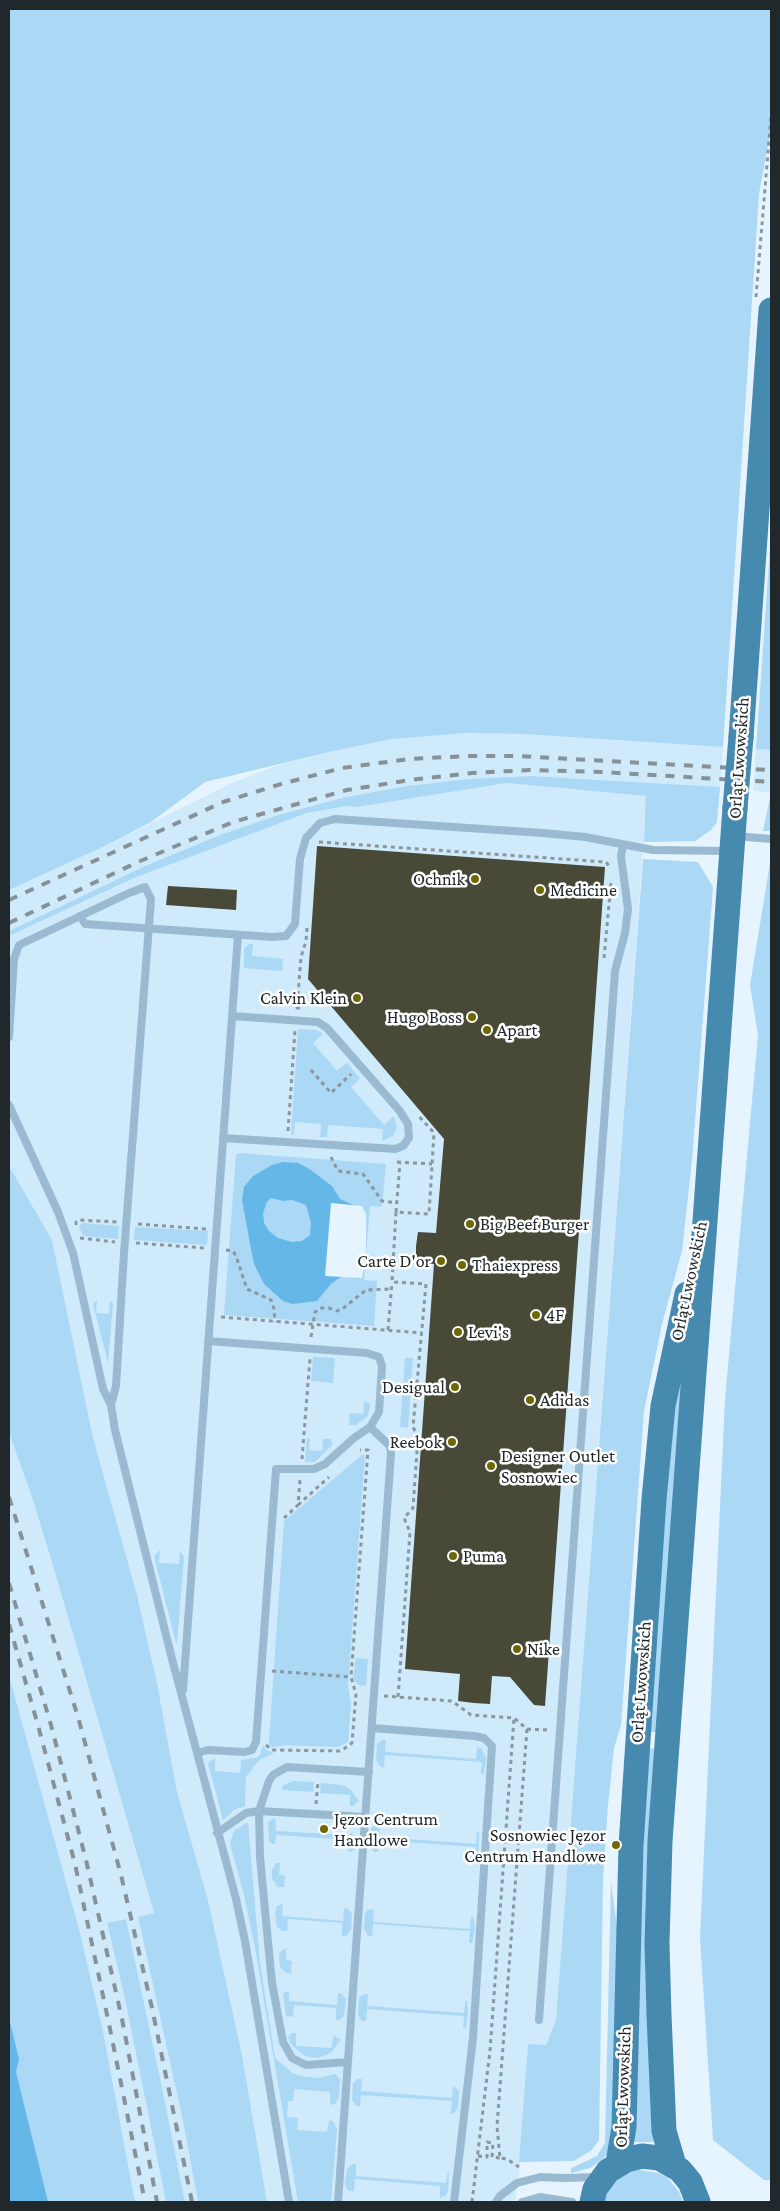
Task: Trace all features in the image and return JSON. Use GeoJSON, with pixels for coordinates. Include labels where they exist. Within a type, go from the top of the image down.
{"type":"FeatureCollection","features":[{"type":"Feature","properties":{"kind":"main road","name":"Orląt Lwowskich"},"geometry":{"type":"LineString","coordinates":[[674,2165],[664,2131],[659,2015],[658,1908],[660,1841],[705,1206],[741,737],[763,306]]}},
{"type":"Feature","properties":{"kind":"main road","name":"Orląt Lwowskich"},"geometry":{"type":"LineString","coordinates":[[592,2202],[595,2189],[611,2170],[624,2127],[627,1938],[635,1758],[659,1444],[663,1406],[705,1206]]}},
{"type":"Feature","properties":{"kind":"main road"},"geometry":{"type":"LineString","coordinates":[[611,2170],[642,2156],[659,2158],[674,2165],[690,2182],[698,2202]]}},
{"type":"Feature","properties":{"kind":"lane"},"geometry":{"type":"LineString","coordinates":[[80,916],[85,924],[238,935],[286,936],[295,924],[300,859],[306,838],[320,823],[335,819],[585,837],[623,846],[653,850],[771,839]]}},
{"type":"Feature","properties":{"kind":"lane"},"geometry":{"type":"LineString","coordinates":[[538,2020],[615,971],[626,933],[628,909],[621,856],[623,846]]}},
{"type":"Feature","properties":{"kind":"lane"},"geometry":{"type":"LineString","coordinates":[[9,1037],[14,958],[18,945],[129,892],[145,887],[151,899],[116,1386],[112,1406],[115,1430],[182,1696],[236,1899],[245,1941],[289,2202]]}},
{"type":"Feature","properties":{"kind":"lane"},"geometry":{"type":"LineString","coordinates":[[182,1696],[238,935]]}},
{"type":"Feature","properties":{"kind":"lane"},"geometry":{"type":"LineString","coordinates":[[223,1138],[395,1149],[403,1146],[409,1138],[408,1124],[399,1110],[327,1028],[318,1022],[232,1016]]}},
{"type":"Feature","properties":{"kind":"lane"},"geometry":{"type":"LineString","coordinates":[[9,1105],[58,1212],[73,1253],[103,1389],[112,1406]]}},
{"type":"Feature","properties":{"kind":"lane"},"geometry":{"type":"LineString","coordinates":[[197,1753],[208,1750],[245,1752],[252,1750],[256,1742],[276,1469],[314,1469],[325,1464],[354,1438],[370,1427],[379,1412],[382,1366],[379,1357],[367,1352],[208,1341]]}},
{"type":"Feature","properties":{"kind":"lane"},"geometry":{"type":"LineString","coordinates":[[338,2202],[391,1453],[390,1446],[370,1427]]}},
{"type":"Feature","properties":{"kind":"lane"},"geometry":{"type":"LineString","coordinates":[[372,1728],[484,1738],[492,1746],[473,2038],[454,2202]]}},
{"type":"Feature","properties":{"kind":"lane"},"geometry":{"type":"LineString","coordinates":[[348,2062],[306,2065],[292,2058],[283,2042],[272,1975],[260,1857],[259,1811],[269,1781],[273,1775],[287,1767],[369,1772]]}},
{"type":"Feature","properties":{"kind":"lane"},"geometry":{"type":"LineString","coordinates":[[218,1833],[246,1813],[259,1811],[366,1816]]}},
{"type":"Feature","properties":{"kind":"lane"},"geometry":{"type":"LineString","coordinates":[[496,2202],[500,2196],[517,2183],[540,2177],[565,2178],[611,2170]]}},
{"type":"Feature","properties":{"kind":"lane"},"geometry":{"type":"LineString","coordinates":[[522,2202],[540,2197],[557,2198],[572,2202]]}},
{"type":"Feature","properties":{"kind":"path"},"geometry":{"type":"LineString","coordinates":[[763,306],[771,116]]}},
{"type":"Feature","properties":{"kind":"path"},"geometry":{"type":"LineString","coordinates":[[314,845],[320,841],[606,862],[610,867],[610,874]]}},
{"type":"Feature","properties":{"kind":"path"},"geometry":{"type":"LineString","coordinates":[[604,965],[611,880]]}},
{"type":"Feature","properties":{"kind":"path"},"geometry":{"type":"LineString","coordinates":[[288,1142],[301,957],[306,941],[308,922]]}},
{"type":"Feature","properties":{"kind":"path"},"geometry":{"type":"LineString","coordinates":[[297,1008],[306,1009]]}},
{"type":"Feature","properties":{"kind":"path"},"geometry":{"type":"LineString","coordinates":[[311,1070],[331,1093],[360,1066]]}},
{"type":"Feature","properties":{"kind":"path"},"geometry":{"type":"LineString","coordinates":[[396,1212],[429,1214],[434,1133],[416,1113]]}},
{"type":"Feature","properties":{"kind":"path"},"geometry":{"type":"LineString","coordinates":[[322,1157],[341,1158]]}},
{"type":"Feature","properties":{"kind":"path"},"geometry":{"type":"LineString","coordinates":[[331,1157],[338,1171],[363,1174],[382,1201],[397,1203]]}},
{"type":"Feature","properties":{"kind":"path"},"geometry":{"type":"LineString","coordinates":[[390,1162],[432,1164]]}},
{"type":"Feature","properties":{"kind":"path"},"geometry":{"type":"LineString","coordinates":[[388,1330],[400,1162]]}},
{"type":"Feature","properties":{"kind":"path"},"geometry":{"type":"LineString","coordinates":[[76,1229],[76,1222],[79,1220],[227,1230],[225,1259]]}},
{"type":"Feature","properties":{"kind":"path"},"geometry":{"type":"LineString","coordinates":[[78,1234],[80,1239],[232,1251],[236,1256],[247,1289],[271,1300],[275,1322]]}},
{"type":"Feature","properties":{"kind":"path"},"geometry":{"type":"LineString","coordinates":[[392,1282],[426,1284],[414,1427],[418,1437],[413,1508],[404,1518],[410,1532],[398,1697]]}},
{"type":"Feature","properties":{"kind":"path"},"geometry":{"type":"LineString","coordinates":[[298,1505],[312,1324],[315,1312],[320,1308],[341,1310],[366,1290],[391,1289]]}},
{"type":"Feature","properties":{"kind":"path"},"geometry":{"type":"LineString","coordinates":[[222,1308],[221,1318],[422,1332]]}},
{"type":"Feature","properties":{"kind":"path"},"geometry":{"type":"LineString","coordinates":[[266,1744],[272,1750],[341,1751],[352,1743],[356,1694],[351,1677],[368,1450],[360,1449],[354,1455]]}},
{"type":"Feature","properties":{"kind":"path"},"geometry":{"type":"LineString","coordinates":[[282,1521],[330,1475]]}},
{"type":"Feature","properties":{"kind":"path"},"geometry":{"type":"LineString","coordinates":[[271,1680],[272,1662]]}},
{"type":"Feature","properties":{"kind":"path"},"geometry":{"type":"LineString","coordinates":[[272,1671],[351,1677]]}},
{"type":"Feature","properties":{"kind":"path"},"geometry":{"type":"LineString","coordinates":[[356,1694],[452,1701],[471,1715],[514,1718],[527,1729],[548,1731],[549,1721]]}},
{"type":"Feature","properties":{"kind":"path"},"geometry":{"type":"LineString","coordinates":[[472,2202],[490,2051],[514,1718]]}},
{"type":"Feature","properties":{"kind":"path"},"geometry":{"type":"LineString","coordinates":[[500,2158],[497,2126],[527,1729]]}},
{"type":"Feature","properties":{"kind":"path"},"geometry":{"type":"LineString","coordinates":[[478,2156],[486,2157],[487,2142],[493,2143],[492,2158],[507,2159],[519,2167]]}},
{"type":"Feature","properties":{"kind":"shaded area"},"geometry":{"type":"Polygon","coordinates":[[[9,9],[771,9],[771,129],[759,194],[723,747],[523,734],[467,733],[392,739],[205,782],[151,822],[105,846],[9,890],[9,9]]]}},
{"type":"Feature","properties":{"kind":"shaded area"},"geometry":{"type":"Polygon","coordinates":[[[771,533],[771,750],[756,749],[771,533]]]}},
{"type":"Feature","properties":{"kind":"shaded area"},"geometry":{"type":"Polygon","coordinates":[[[467,733],[523,734],[723,747],[720,787],[531,776],[469,779],[346,797],[278,815],[220,835],[145,866],[9,931],[9,890],[105,846],[234,782],[279,765],[329,752],[392,739],[467,733]]]}},
{"type":"Feature","properties":{"kind":"shaded area"},"geometry":{"type":"Polygon","coordinates":[[[756,749],[771,750],[771,792],[753,791],[756,749]]]}},
{"type":"Feature","properties":{"kind":"shaded area"},"geometry":{"type":"Polygon","coordinates":[[[531,776],[720,787],[717,822],[711,830],[695,841],[644,842],[646,796],[507,783],[357,807],[347,806],[307,813],[134,878],[9,936],[9,931],[145,866],[220,835],[278,815],[346,797],[408,786],[469,779],[531,776]]]}},
{"type":"Feature","properties":{"kind":"shaded area"},"geometry":{"type":"Polygon","coordinates":[[[507,783],[647,796],[556,2020],[546,2045],[528,2044],[519,2174],[515,2202],[267,2202],[242,2055],[208,1900],[177,1792],[157,1683],[137,1595],[93,1439],[52,1240],[9,1166],[9,936],[134,878],[307,813],[347,806],[358,807],[507,783]]]}},
{"type":"Feature","properties":{"kind":"shaded area"},"geometry":{"type":"Polygon","coordinates":[[[770,797],[771,831],[763,831],[770,797]]]}},
{"type":"Feature","properties":{"kind":"shaded area"},"geometry":{"type":"Polygon","coordinates":[[[771,857],[771,2180],[764,2180],[713,2140],[700,1938],[725,1399],[758,1035],[750,985],[771,857]]]}},
{"type":"Feature","properties":{"kind":"shaded area"},"geometry":{"type":"Polygon","coordinates":[[[643,859],[698,862],[713,887],[692,1160],[682,1251],[662,1324],[644,1411],[621,1725],[614,1748],[608,1805],[603,1880],[599,2140],[592,2150],[574,2161],[519,2162],[528,2044],[546,2045],[556,2020],[643,859]]]}},
{"type":"Feature","properties":{"kind":"shaded area"},"geometry":{"type":"Polygon","coordinates":[[[249,944],[253,944],[252,956],[283,959],[282,971],[244,968],[244,949],[249,944]]]}},
{"type":"Feature","properties":{"kind":"shaded area"},"geometry":{"type":"Polygon","coordinates":[[[298,1029],[316,1030],[323,1034],[313,1043],[337,1071],[347,1063],[360,1078],[351,1087],[384,1125],[394,1116],[397,1127],[393,1136],[382,1141],[383,1129],[328,1125],[327,1137],[320,1137],[321,1124],[295,1122],[294,1135],[291,1134],[298,1029]]]}},
{"type":"Feature","properties":{"kind":"shaded area"},"geometry":{"type":"Polygon","coordinates":[[[239,1153],[386,1164],[382,1207],[370,1206],[364,1280],[377,1281],[374,1326],[224,1315],[236,1155],[239,1153]]]}},
{"type":"Feature","properties":{"kind":"shaded area"},"geometry":{"type":"Polygon","coordinates":[[[283,1162],[298,1163],[332,1186],[340,1199],[360,1208],[342,1276],[331,1284],[317,1301],[293,1304],[283,1301],[264,1284],[254,1264],[242,1200],[244,1187],[253,1176],[272,1165],[283,1162]],[[271,1198],[267,1202],[263,1213],[264,1223],[269,1231],[278,1238],[292,1242],[302,1241],[310,1235],[311,1223],[306,1205],[292,1200],[284,1201],[271,1198]]]}},
{"type":"Feature","properties":{"kind":"shaded area"},"geometry":{"type":"Polygon","coordinates":[[[9,1166],[52,1240],[93,1438],[137,1595],[157,1683],[177,1792],[208,1900],[242,2055],[267,2202],[198,2202],[183,2121],[138,1917],[154,1913],[54,1569],[33,1500],[9,1433],[9,1166]]]}},
{"type":"Feature","properties":{"kind":"shaded area"},"geometry":{"type":"Polygon","coordinates":[[[82,1223],[119,1226],[118,1239],[83,1236],[79,1226],[82,1223]]]}},
{"type":"Feature","properties":{"kind":"shaded area"},"geometry":{"type":"Polygon","coordinates":[[[135,1227],[208,1231],[207,1245],[134,1240],[135,1227]]]}},
{"type":"Feature","properties":{"kind":"shaded area"},"geometry":{"type":"Polygon","coordinates":[[[97,1300],[96,1313],[109,1314],[110,1301],[113,1304],[108,1363],[93,1304],[97,1300]]]}},
{"type":"Feature","properties":{"kind":"shaded area"},"geometry":{"type":"Polygon","coordinates":[[[684,1347],[658,1732],[648,1732],[668,1458],[684,1347]]]}},
{"type":"Feature","properties":{"kind":"shaded area"},"geometry":{"type":"Polygon","coordinates":[[[313,1357],[335,1358],[333,1383],[311,1381],[313,1357]]]}},
{"type":"Feature","properties":{"kind":"shaded area"},"geometry":{"type":"Polygon","coordinates":[[[405,1358],[413,1358],[408,1428],[400,1427],[405,1358]]]}},
{"type":"Feature","properties":{"kind":"shaded area"},"geometry":{"type":"Polygon","coordinates":[[[364,1401],[370,1404],[368,1416],[356,1425],[349,1425],[350,1413],[363,1414],[364,1401]]]}},
{"type":"Feature","properties":{"kind":"shaded area"},"geometry":{"type":"Polygon","coordinates":[[[9,1433],[33,1500],[54,1569],[154,1914],[138,1917],[183,2121],[198,2202],[185,2202],[126,1919],[107,1923],[125,1999],[166,2202],[135,2202],[103,2031],[79,1929],[9,1675],[9,1433]]]}},
{"type":"Feature","properties":{"kind":"shaded area"},"geometry":{"type":"Polygon","coordinates":[[[307,1438],[310,1438],[309,1450],[322,1451],[323,1439],[330,1439],[333,1444],[315,1462],[305,1462],[307,1438]]]}},
{"type":"Feature","properties":{"kind":"shaded area"},"geometry":{"type":"Polygon","coordinates":[[[362,1455],[365,1455],[348,1686],[351,1704],[348,1742],[338,1747],[286,1745],[273,1747],[270,1746],[269,1741],[284,1521],[362,1455]]]}},
{"type":"Feature","properties":{"kind":"shaded area"},"geometry":{"type":"Polygon","coordinates":[[[160,1550],[159,1563],[179,1564],[180,1551],[184,1557],[177,1643],[155,1560],[155,1555],[160,1550]]]}},
{"type":"Feature","properties":{"kind":"shaded area"},"geometry":{"type":"Polygon","coordinates":[[[356,1658],[368,1659],[366,1686],[358,1685],[353,1679],[356,1658]]]}},
{"type":"Feature","properties":{"kind":"shaded area"},"geometry":{"type":"Polygon","coordinates":[[[9,1675],[79,1929],[103,2031],[135,2202],[9,2202],[9,1675]]]}},
{"type":"Feature","properties":{"kind":"shaded area"},"geometry":{"type":"Polygon","coordinates":[[[386,1740],[385,1752],[476,1759],[477,1747],[481,1748],[486,1758],[484,1774],[481,1774],[482,1762],[385,1755],[384,1767],[381,1767],[376,1760],[377,1744],[386,1740]]]}},
{"type":"Feature","properties":{"kind":"shaded area"},"geometry":{"type":"Polygon","coordinates":[[[263,1745],[266,1750],[274,1753],[259,1760],[246,1777],[245,1806],[234,1810],[223,1820],[208,1763],[215,1758],[215,1771],[240,1773],[241,1760],[256,1758],[260,1755],[263,1745]]]}},
{"type":"Feature","properties":{"kind":"shaded area"},"geometry":{"type":"Polygon","coordinates":[[[647,1748],[657,1749],[647,1976],[654,2141],[635,2142],[633,2140],[647,1748]]]}},
{"type":"Feature","properties":{"kind":"shaded area"},"geometry":{"type":"Polygon","coordinates":[[[293,1781],[314,1782],[313,1792],[282,1790],[282,1786],[293,1781]]]}},
{"type":"Feature","properties":{"kind":"shaded area"},"geometry":{"type":"Polygon","coordinates":[[[321,1783],[342,1785],[350,1789],[359,1801],[350,1806],[350,1795],[320,1793],[321,1783]]]}},
{"type":"Feature","properties":{"kind":"shaded area"},"geometry":{"type":"Polygon","coordinates":[[[275,1818],[276,1831],[349,1835],[352,1832],[356,1848],[351,1852],[348,1851],[348,1840],[276,1835],[275,1844],[272,1844],[269,1841],[268,1822],[275,1818]]]}},
{"type":"Feature","properties":{"kind":"shaded area"},"geometry":{"type":"Polygon","coordinates":[[[248,1823],[260,1963],[275,2058],[291,2072],[300,2076],[319,2078],[335,2074],[340,2079],[339,2097],[335,2104],[332,2105],[330,2103],[330,2092],[294,2089],[293,2101],[288,2101],[287,2117],[298,2118],[297,2130],[327,2132],[329,2120],[333,2121],[337,2129],[331,2202],[298,2202],[255,1948],[244,1895],[230,1844],[234,1831],[248,1823]]]}},
{"type":"Feature","properties":{"kind":"shaded area"},"geometry":{"type":"Polygon","coordinates":[[[377,1824],[380,1825],[379,1837],[476,1844],[477,1832],[479,1832],[478,1858],[475,1859],[476,1847],[379,1840],[378,1852],[374,1852],[370,1846],[371,1828],[377,1824]]]}},
{"type":"Feature","properties":{"kind":"shaded area"},"geometry":{"type":"Polygon","coordinates":[[[276,1863],[280,1863],[279,1875],[285,1876],[284,1887],[278,1887],[272,1879],[272,1870],[276,1863]]]}},
{"type":"Feature","properties":{"kind":"shaded area"},"geometry":{"type":"Polygon","coordinates":[[[611,1882],[617,1927],[615,2126],[608,2153],[590,2168],[571,2173],[571,2168],[597,2156],[605,2143],[611,1882]]]}},
{"type":"Feature","properties":{"kind":"shaded area"},"geometry":{"type":"Polygon","coordinates":[[[283,1904],[282,1916],[343,1921],[344,1909],[347,1908],[352,1914],[351,1930],[346,1936],[342,1936],[342,1923],[288,1919],[287,1931],[282,1931],[277,1927],[275,1913],[277,1906],[283,1904]]]}},
{"type":"Feature","properties":{"kind":"shaded area"},"geometry":{"type":"Polygon","coordinates":[[[374,1909],[373,1922],[470,1929],[471,1917],[473,1917],[475,1928],[472,1943],[469,1943],[470,1931],[373,1924],[372,1936],[368,1936],[364,1928],[365,1913],[368,1910],[374,1909]]]}},
{"type":"Feature","properties":{"kind":"shaded area"},"geometry":{"type":"Polygon","coordinates":[[[126,1919],[185,2202],[166,2202],[125,1999],[107,1923],[126,1919]]]}},
{"type":"Feature","properties":{"kind":"shaded area"},"geometry":{"type":"Polygon","coordinates":[[[286,1948],[286,1960],[292,1961],[291,1973],[286,1973],[280,1967],[279,1954],[286,1948]]]}},
{"type":"Feature","properties":{"kind":"shaded area"},"geometry":{"type":"Polygon","coordinates":[[[289,1992],[289,2001],[337,2005],[338,1993],[341,1993],[346,1999],[344,2016],[336,2020],[336,2008],[294,2005],[293,2017],[286,2016],[283,1994],[289,1992]]]}},
{"type":"Feature","properties":{"kind":"shaded area"},"geometry":{"type":"Polygon","coordinates":[[[368,1994],[367,2006],[464,2013],[465,2001],[467,2001],[466,2028],[463,2029],[464,2016],[367,2009],[366,2021],[362,2021],[358,2015],[359,1998],[362,1995],[368,1994]]]}},
{"type":"Feature","properties":{"kind":"shaded area"},"geometry":{"type":"Polygon","coordinates":[[[9,2018],[19,2059],[16,2072],[48,2202],[9,2202],[9,2018]]]}},
{"type":"Feature","properties":{"kind":"shaded area"},"geometry":{"type":"Polygon","coordinates":[[[292,2033],[296,2033],[296,2046],[332,2048],[333,2036],[341,2039],[331,2053],[318,2058],[309,2057],[302,2054],[291,2044],[288,2037],[292,2033]]]}},
{"type":"Feature","properties":{"kind":"shaded area"},"geometry":{"type":"Polygon","coordinates":[[[358,2079],[362,2079],[361,2091],[452,2098],[453,2086],[459,2091],[458,2108],[451,2114],[452,2101],[361,2095],[360,2106],[356,2106],[352,2100],[353,2083],[358,2079]]]}},
{"type":"Feature","properties":{"kind":"shaded area"},"geometry":{"type":"Polygon","coordinates":[[[352,2164],[356,2164],[356,2176],[446,2183],[448,2171],[448,2190],[446,2195],[440,2198],[440,2186],[355,2179],[354,2191],[350,2191],[346,2188],[345,2183],[347,2169],[352,2164]]]}},
{"type":"Feature","properties":{"kind":"shaded area"},"geometry":{"type":"Polygon","coordinates":[[[639,2170],[658,2173],[667,2177],[679,2192],[683,2202],[603,2202],[613,2183],[629,2172],[639,2170]]]}},
{"type":"Feature","properties":{"kind":"pier"},"geometry":{"type":"Polygon","coordinates":[[[331,1203],[362,1206],[366,1214],[366,1254],[362,1278],[325,1276],[331,1203]]]}},
{"type":"Feature","properties":{"kind":"building","name":"Designer Outlet Sosnowiec"},"geometry":{"type":"Polygon","coordinates":[[[317,846],[605,867],[545,1706],[534,1705],[510,1677],[492,1676],[490,1704],[474,1703],[458,1701],[460,1674],[405,1669],[434,1264],[416,1262],[416,1246],[418,1232],[436,1233],[444,1139],[308,979],[317,846]]]}},
{"type":"Feature","properties":{"kind":"building"},"geometry":{"type":"Polygon","coordinates":[[[168,886],[237,890],[236,910],[166,905],[168,886]]]}},
{"type":"Feature","properties":{"kind":"railway"},"geometry":{"type":"LineString","coordinates":[[9,900],[223,802],[342,768],[409,759],[518,756],[771,770]]}},
{"type":"Feature","properties":{"kind":"railway"},"geometry":{"type":"LineString","coordinates":[[9,923],[138,862],[233,822],[347,790],[472,773],[530,770],[601,772],[771,782]]}},
{"type":"Feature","properties":{"kind":"railway"},"geometry":{"type":"LineString","coordinates":[[9,1497],[78,1717],[121,1875],[152,2008],[192,2202]]}},
{"type":"Feature","properties":{"kind":"railway"},"geometry":{"type":"LineString","coordinates":[[9,1583],[51,1725],[86,1860],[122,2019],[157,2202]]}},
{"type":"Feature","properties":{"kind":"railway"},"geometry":{"type":"LineString","coordinates":[[9,1624],[75,1864],[145,2202]]}},
{"type":"Feature","properties":{"kind":"place","name":"Ochnik"},"geometry":{"type":"Point","coordinates":[475,879]}},
{"type":"Feature","properties":{"kind":"place","name":"Medicine"},"geometry":{"type":"Point","coordinates":[540,890]}},
{"type":"Feature","properties":{"kind":"place","name":"Calvin Klein"},"geometry":{"type":"Point","coordinates":[357,998]}},
{"type":"Feature","properties":{"kind":"place","name":"Hugo Boss"},"geometry":{"type":"Point","coordinates":[472,1017]}},
{"type":"Feature","properties":{"kind":"place","name":"Apart"},"geometry":{"type":"Point","coordinates":[487,1030]}},
{"type":"Feature","properties":{"kind":"place","name":"Big Beef Burger"},"geometry":{"type":"Point","coordinates":[470,1224]}},
{"type":"Feature","properties":{"kind":"place","name":"Carte D'or"},"geometry":{"type":"Point","coordinates":[441,1261]}},
{"type":"Feature","properties":{"kind":"place","name":"Thaiexpress"},"geometry":{"type":"Point","coordinates":[462,1265]}},
{"type":"Feature","properties":{"kind":"place","name":"4F"},"geometry":{"type":"Point","coordinates":[536,1315]}},
{"type":"Feature","properties":{"kind":"place","name":"Levi's"},"geometry":{"type":"Point","coordinates":[458,1332]}},
{"type":"Feature","properties":{"kind":"place","name":"Desigual"},"geometry":{"type":"Point","coordinates":[455,1387]}},
{"type":"Feature","properties":{"kind":"place","name":"Adidas"},"geometry":{"type":"Point","coordinates":[530,1400]}},
{"type":"Feature","properties":{"kind":"place","name":"Reebok"},"geometry":{"type":"Point","coordinates":[452,1442]}},
{"type":"Feature","properties":{"kind":"place","name":"Designer Outlet Sosnowiec"},"geometry":{"type":"Point","coordinates":[491,1466]}},
{"type":"Feature","properties":{"kind":"place","name":"Puma"},"geometry":{"type":"Point","coordinates":[453,1556]}},
{"type":"Feature","properties":{"kind":"place","name":"Nike"},"geometry":{"type":"Point","coordinates":[517,1649]}},
{"type":"Feature","properties":{"kind":"place","name":"Jęzor Centrum Handlowe"},"geometry":{"type":"Point","coordinates":[324,1829]}},
{"type":"Feature","properties":{"kind":"place","name":"Sosnowiec Jęzor Centrum Handlowe"},"geometry":{"type":"Point","coordinates":[616,1845]}}]}
